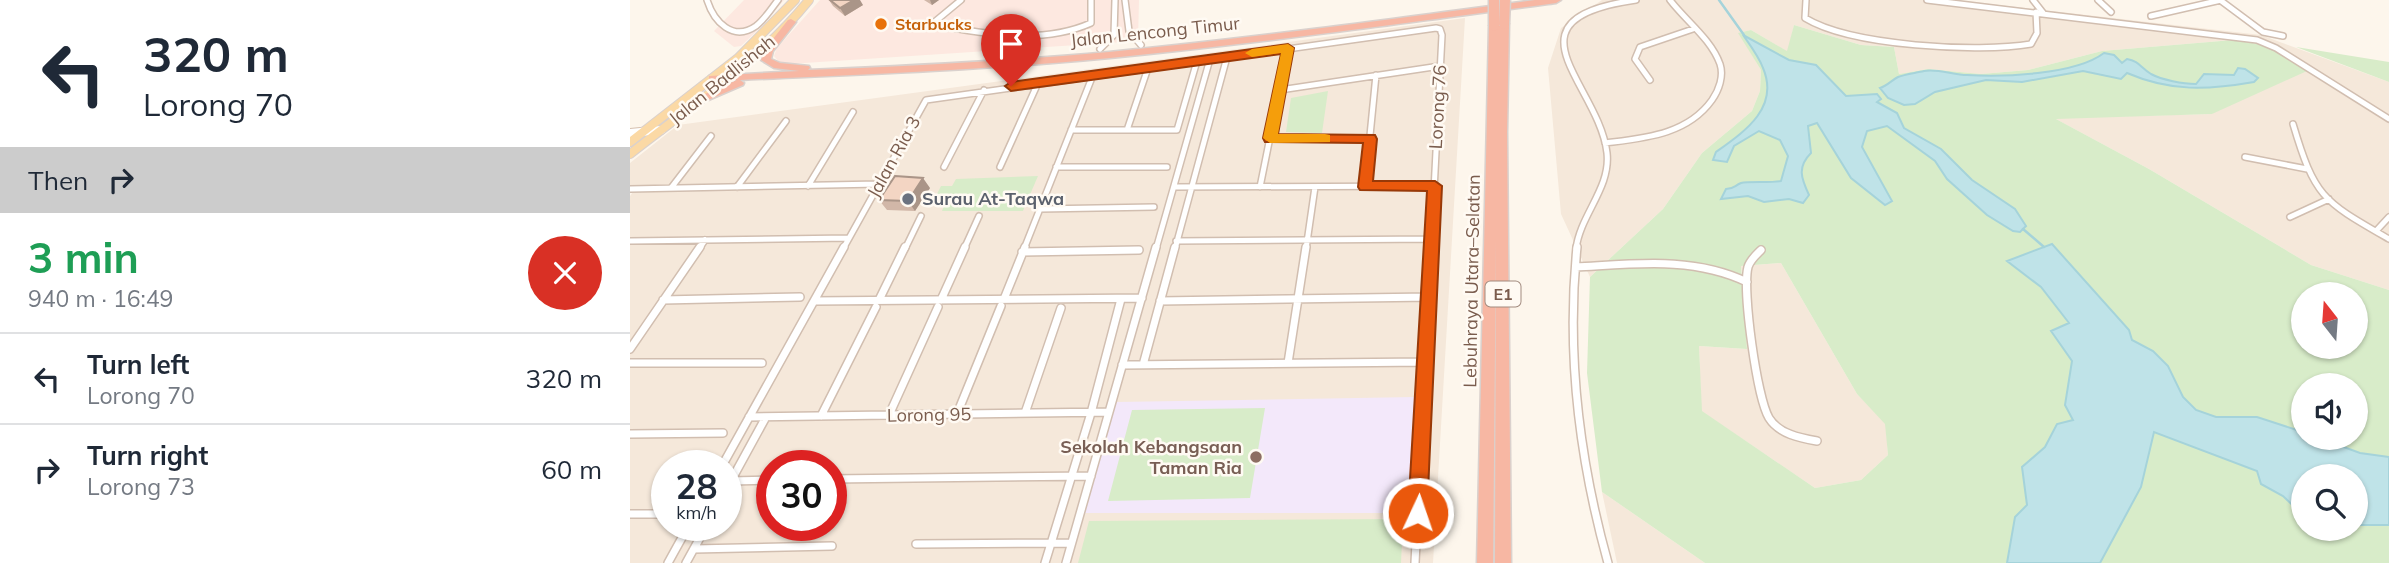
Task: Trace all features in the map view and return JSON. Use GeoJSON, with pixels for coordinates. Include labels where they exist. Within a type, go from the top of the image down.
{"type":"FeatureCollection","features":[{"type":"Feature","properties":{"kind":"highway","name":"Lebuhraya Utara–Selatan"},"geometry":{"type":"LineString","coordinates":[[1494,0],[1499,25],[1502,132],[1503,563]]}},
{"type":"Feature","properties":{"kind":"highway","name":"Jalan Lencong Timur"},"geometry":{"type":"LineString","coordinates":[[713,78],[736,72],[814,71],[1141,45],[1506,0]]}},
{"type":"Feature","properties":{"kind":"highway","name":"Lebuhraya Utara–Selatan"},"geometry":{"type":"LineString","coordinates":[[1485,563],[1499,25],[1506,0]]}},
{"type":"Feature","properties":{"kind":"highway","name":"Jalan Lencong Timur"},"geometry":{"type":"LineString","coordinates":[[725,74],[1107,55],[1287,36],[1556,0]]}},
{"type":"Feature","properties":{"kind":"highway"},"geometry":{"type":"LineString","coordinates":[[791,22],[768,51],[766,60],[778,66],[814,71]]}},
{"type":"Feature","properties":{"kind":"highway"},"geometry":{"type":"LineString","coordinates":[[695,102],[741,82],[814,71]]}},
{"type":"Feature","properties":{"kind":"main road","name":"Jalan Badlishah"},"geometry":{"type":"LineString","coordinates":[[630,154],[725,74],[794,0]]}},
{"type":"Feature","properties":{"kind":"main road","name":"Jalan Badlishah"},"geometry":{"type":"LineString","coordinates":[[736,72],[791,22],[809,0]]}},
{"type":"Feature","properties":{"kind":"main road","name":"Jalan Badlishah"},"geometry":{"type":"LineString","coordinates":[[630,142],[713,78]]}},
{"type":"Feature","properties":{"kind":"street"},"geometry":{"type":"LineString","coordinates":[[707,0],[713,17],[729,32],[734,32],[757,26],[778,0]]}},
{"type":"Feature","properties":{"kind":"street"},"geometry":{"type":"LineString","coordinates":[[961,0],[932,23],[996,34],[1064,31],[1091,23],[1091,0]]}},
{"type":"Feature","properties":{"kind":"street"},"geometry":{"type":"LineString","coordinates":[[1100,49],[1114,35],[1115,0]]}},
{"type":"Feature","properties":{"kind":"street"},"geometry":{"type":"LineString","coordinates":[[1125,0],[1128,33],[1131,39],[1141,45]]}},
{"type":"Feature","properties":{"kind":"street"},"geometry":{"type":"LineString","coordinates":[[1608,563],[1581,450],[1574,350],[1578,239],[1604,182],[1605,143],[1594,110],[1566,64],[1563,42],[1570,26],[1597,8],[1636,0]]}},
{"type":"Feature","properties":{"kind":"street"},"geometry":{"type":"LineString","coordinates":[[1605,143],[1666,134],[1703,113],[1719,87],[1720,67],[1716,56],[1670,0]]}},
{"type":"Feature","properties":{"kind":"street"},"geometry":{"type":"LineString","coordinates":[[1806,0],[1806,20],[1817,27],[1863,37],[1961,47],[2027,46],[2036,37],[2036,12]]}},
{"type":"Feature","properties":{"kind":"street"},"geometry":{"type":"LineString","coordinates":[[1927,0],[2262,41],[2389,119]]}},
{"type":"Feature","properties":{"kind":"street"},"geometry":{"type":"LineString","coordinates":[[2033,0],[2044,13]]}},
{"type":"Feature","properties":{"kind":"street"},"geometry":{"type":"LineString","coordinates":[[2098,0],[2111,12]]}},
{"type":"Feature","properties":{"kind":"street"},"geometry":{"type":"LineString","coordinates":[[2151,16],[2221,0],[2263,32],[2283,36]]}},
{"type":"Feature","properties":{"kind":"street","name":"Jalan Ria 3"},"geometry":{"type":"LineString","coordinates":[[731,450],[926,100],[1440,29]]}},
{"type":"Feature","properties":{"kind":"street","name":"Lorong 76"},"geometry":{"type":"LineString","coordinates":[[1415,563],[1430,297],[1442,35],[1440,29]]}},
{"type":"Feature","properties":{"kind":"street"},"geometry":{"type":"LineString","coordinates":[[1650,80],[1635,59],[1640,47],[1693,29]]}},
{"type":"Feature","properties":{"kind":"street"},"geometry":{"type":"LineString","coordinates":[[1260,187],[1288,48]]}},
{"type":"Feature","properties":{"kind":"street"},"geometry":{"type":"LineString","coordinates":[[1143,365],[1227,57]]}},
{"type":"Feature","properties":{"kind":"street"},"geometry":{"type":"LineString","coordinates":[[1066,563],[1210,59]]}},
{"type":"Feature","properties":{"kind":"street"},"geometry":{"type":"LineString","coordinates":[[1071,130],[1177,130],[1197,61]]}},
{"type":"Feature","properties":{"kind":"street"},"geometry":{"type":"LineString","coordinates":[[1280,90],[1440,66]]}},
{"type":"Feature","properties":{"kind":"street"},"geometry":{"type":"LineString","coordinates":[[1126,130],[1148,68]]}},
{"type":"Feature","properties":{"kind":"street"},"geometry":{"type":"LineString","coordinates":[[957,414],[1093,75]]}},
{"type":"Feature","properties":{"kind":"street"},"geometry":{"type":"LineString","coordinates":[[1365,187],[1376,75]]}},
{"type":"Feature","properties":{"kind":"street"},"geometry":{"type":"LineString","coordinates":[[1000,167],[1038,83]]}},
{"type":"Feature","properties":{"kind":"street"},"geometry":{"type":"LineString","coordinates":[[944,167],[984,90]]}},
{"type":"Feature","properties":{"kind":"street"},"geometry":{"type":"LineString","coordinates":[[808,186],[853,112]]}},
{"type":"Feature","properties":{"kind":"street"},"geometry":{"type":"LineString","coordinates":[[737,187],[786,121]]}},
{"type":"Feature","properties":{"kind":"street"},"geometry":{"type":"LineString","coordinates":[[2293,124],[2313,182],[2329,199],[2389,239]]}},
{"type":"Feature","properties":{"kind":"street"},"geometry":{"type":"LineString","coordinates":[[630,133],[661,130]]}},
{"type":"Feature","properties":{"kind":"street"},"geometry":{"type":"LineString","coordinates":[[671,188],[711,136]]}},
{"type":"Feature","properties":{"kind":"street"},"geometry":{"type":"LineString","coordinates":[[1270,138],[1370,139]]}},
{"type":"Feature","properties":{"kind":"street"},"geometry":{"type":"LineString","coordinates":[[2245,157],[2307,169]]}},
{"type":"Feature","properties":{"kind":"street"},"geometry":{"type":"LineString","coordinates":[[1056,167],[1167,167]]}},
{"type":"Feature","properties":{"kind":"street"},"geometry":{"type":"LineString","coordinates":[[630,189],[878,184]]}},
{"type":"Feature","properties":{"kind":"street"},"geometry":{"type":"LineString","coordinates":[[1174,187],[1435,186]]}},
{"type":"Feature","properties":{"kind":"street"},"geometry":{"type":"LineString","coordinates":[[1288,363],[1315,187]]}},
{"type":"Feature","properties":{"kind":"street"},"geometry":{"type":"LineString","coordinates":[[2290,217],[2329,199]]}},
{"type":"Feature","properties":{"kind":"street"},"geometry":{"type":"LineString","coordinates":[[1040,209],[1154,207]]}},
{"type":"Feature","properties":{"kind":"street"},"geometry":{"type":"LineString","coordinates":[[821,416],[921,216]]}},
{"type":"Feature","properties":{"kind":"street"},"geometry":{"type":"LineString","coordinates":[[888,415],[979,216]]}},
{"type":"Feature","properties":{"kind":"street"},"geometry":{"type":"LineString","coordinates":[[2376,231],[2389,217]]}},
{"type":"Feature","properties":{"kind":"street"},"geometry":{"type":"LineString","coordinates":[[630,241],[849,238]]}},
{"type":"Feature","properties":{"kind":"street"},"geometry":{"type":"LineString","coordinates":[[1177,241],[1432,239]]}},
{"type":"Feature","properties":{"kind":"street"},"geometry":{"type":"LineString","coordinates":[[630,349],[705,240]]}},
{"type":"Feature","properties":{"kind":"street"},"geometry":{"type":"LineString","coordinates":[[1023,252],[1139,250]]}},
{"type":"Feature","properties":{"kind":"street"},"geometry":{"type":"LineString","coordinates":[[1761,250],[1751,261],[1747,282],[1761,394],[1768,416],[1786,433],[1816,441]]}},
{"type":"Feature","properties":{"kind":"street"},"geometry":{"type":"LineString","coordinates":[[1576,267],[1697,267],[1731,274],[1747,282]]}},
{"type":"Feature","properties":{"kind":"street"},"geometry":{"type":"LineString","coordinates":[[663,300],[800,296]]}},
{"type":"Feature","properties":{"kind":"street"},"geometry":{"type":"LineString","coordinates":[[1160,301],[1430,297]]}},
{"type":"Feature","properties":{"kind":"street"},"geometry":{"type":"LineString","coordinates":[[814,301],[877,304],[1002,303],[1142,298]]}},
{"type":"Feature","properties":{"kind":"street"},"geometry":{"type":"LineString","coordinates":[[1045,563],[1091,412],[1121,299]]}},
{"type":"Feature","properties":{"kind":"street"},"geometry":{"type":"LineString","coordinates":[[1025,413],[1061,308]]}},
{"type":"Feature","properties":{"kind":"street"},"geometry":{"type":"LineString","coordinates":[[1122,365],[1426,362]]}},
{"type":"Feature","properties":{"kind":"street"},"geometry":{"type":"LineString","coordinates":[[630,363],[762,363]]}},
{"type":"Feature","properties":{"kind":"street","name":"Lorong 95"},"geometry":{"type":"LineString","coordinates":[[749,417],[1109,412]]}},
{"type":"Feature","properties":{"kind":"street"},"geometry":{"type":"LineString","coordinates":[[742,461],[766,417]]}},
{"type":"Feature","properties":{"kind":"street"},"geometry":{"type":"LineString","coordinates":[[630,435],[723,433]]}},
{"type":"Feature","properties":{"kind":"street"},"geometry":{"type":"LineString","coordinates":[[847,479],[1091,475]]}},
{"type":"Feature","properties":{"kind":"street"},"geometry":{"type":"LineString","coordinates":[[630,514],[651,514]]}},
{"type":"Feature","properties":{"kind":"street"},"geometry":{"type":"LineString","coordinates":[[668,563],[680,541]]}},
{"type":"Feature","properties":{"kind":"street"},"geometry":{"type":"LineString","coordinates":[[686,563],[698,541]]}},
{"type":"Feature","properties":{"kind":"street"},"geometry":{"type":"LineString","coordinates":[[916,544],[1072,543]]}},
{"type":"Feature","properties":{"kind":"street"},"geometry":{"type":"LineString","coordinates":[[694,549],[832,546]]}},
{"type":"Feature","properties":{"kind":"shaded area"},"geometry":{"type":"Polygon","coordinates":[[[744,0],[784,0],[741,46],[734,47],[714,31],[744,0]]]}},
{"type":"Feature","properties":{"kind":"shaded area"},"geometry":{"type":"Polygon","coordinates":[[[820,0],[1139,0],[1138,41],[789,64],[779,62],[774,56],[777,48],[820,0]]]}},
{"type":"Feature","properties":{"kind":"shaded area"},"geometry":{"type":"Polygon","coordinates":[[[1602,0],[1955,0],[2261,35],[2389,82],[2389,290],[2311,265],[2149,169],[2054,118],[2212,114],[2265,45],[2233,40],[2102,51],[2028,70],[1981,74],[1928,69],[1899,74],[1894,47],[1861,45],[1794,25],[1788,52],[1751,30],[1739,33],[1761,70],[1760,91],[1752,111],[1702,153],[1663,209],[1590,277],[1561,214],[1548,68],[1561,28],[1602,0]]]}},
{"type":"Feature","properties":{"kind":"shaded area"},"geometry":{"type":"Polygon","coordinates":[[[1465,18],[1433,563],[630,563],[630,196],[633,192],[630,192],[630,163],[678,125],[1465,18]]]}},
{"type":"Feature","properties":{"kind":"shaded area"},"geometry":{"type":"Polygon","coordinates":[[[1781,263],[1857,394],[1886,424],[1888,455],[1861,480],[1815,488],[1701,411],[1699,346],[1747,349],[1741,266],[1781,263]]]}},
{"type":"Feature","properties":{"kind":"shaded area","name":"Sekolah Kebangsaan Taman Ria"},"geometry":{"type":"Polygon","coordinates":[[[1415,397],[1411,513],[1084,513],[1116,402],[1415,397]]]}},
{"type":"Feature","properties":{"kind":"shaded area"},"geometry":{"type":"Polygon","coordinates":[[[1602,492],[1705,563],[1617,563],[1602,492]]]}},
{"type":"Feature","properties":{"kind":"green space"},"geometry":{"type":"Polygon","coordinates":[[[1794,25],[1861,45],[1894,47],[1899,74],[1928,69],[1981,74],[2028,70],[2102,51],[2233,40],[2265,45],[2307,71],[2212,114],[2056,119],[2149,169],[2311,265],[2364,282],[2291,282],[2291,359],[2368,359],[2368,283],[2389,290],[2389,563],[1705,563],[1602,492],[1587,373],[1590,277],[1663,209],[1702,153],[1752,111],[1760,91],[1761,70],[1738,33],[1751,30],[1787,51],[1794,25]],[[1781,263],[1741,266],[1747,349],[1699,346],[1702,411],[1815,488],[1861,480],[1888,455],[1885,424],[1857,394],[1781,263]]]}},
{"type":"Feature","properties":{"kind":"green space"},"geometry":{"type":"Polygon","coordinates":[[[2296,47],[2389,62],[2389,82],[2296,47]]]}},
{"type":"Feature","properties":{"kind":"green space"},"geometry":{"type":"Polygon","coordinates":[[[1328,91],[1322,133],[1286,132],[1291,98],[1328,91]]]}},
{"type":"Feature","properties":{"kind":"green space"},"geometry":{"type":"Polygon","coordinates":[[[1038,176],[1023,211],[942,211],[945,204],[932,204],[941,186],[952,186],[956,179],[1038,176]]]}},
{"type":"Feature","properties":{"kind":"green space"},"geometry":{"type":"Polygon","coordinates":[[[1265,408],[1250,498],[1108,501],[1132,410],[1265,408]]]}},
{"type":"Feature","properties":{"kind":"green space"},"geometry":{"type":"Polygon","coordinates":[[[1403,519],[1401,563],[1078,563],[1089,521],[1403,519]]]}},
{"type":"Feature","properties":{"kind":"water"},"geometry":{"type":"Polygon","coordinates":[[[1743,35],[1789,60],[1816,65],[1846,96],[1877,94],[1881,99],[1877,102],[1897,113],[1904,128],[1941,149],[1972,180],[2015,209],[2026,226],[2020,232],[2013,231],[1987,215],[1947,179],[1935,161],[1887,126],[1867,131],[1862,147],[1892,201],[1885,205],[1851,178],[1817,123],[1808,126],[1811,153],[1804,163],[1802,173],[1809,195],[1803,203],[1789,199],[1764,202],[1748,196],[1721,199],[1726,189],[1741,183],[1781,181],[1788,156],[1780,140],[1759,131],[1734,146],[1727,162],[1713,160],[1716,152],[1756,118],[1767,95],[1763,68],[1743,35]]]}},
{"type":"Feature","properties":{"kind":"water"},"geometry":{"type":"Polygon","coordinates":[[[2104,53],[2114,55],[2122,63],[2127,59],[2131,60],[2156,76],[2179,82],[2196,84],[2204,74],[2234,75],[2238,68],[2245,69],[2258,78],[2254,82],[2237,85],[2190,88],[2159,84],[2127,73],[2121,79],[2083,71],[2022,82],[1986,80],[1935,92],[1915,104],[1904,105],[1888,98],[1880,88],[1898,77],[1924,71],[1982,76],[2038,73],[2075,66],[2104,53]]]}},
{"type":"Feature","properties":{"kind":"water"},"geometry":{"type":"Polygon","coordinates":[[[2052,244],[2129,330],[2132,340],[2153,351],[2168,366],[2183,397],[2196,410],[2216,417],[2257,417],[2291,428],[2291,450],[2352,450],[2389,457],[2389,525],[2368,525],[2368,464],[2291,464],[2291,504],[2261,484],[2257,471],[2154,432],[2141,487],[2100,563],[2007,563],[2015,517],[2027,505],[2022,467],[2045,447],[2057,424],[2073,420],[2065,405],[2072,361],[2051,331],[2069,323],[2041,287],[2007,261],[2052,244]]]}},
{"type":"Feature","properties":{"kind":"building"},"geometry":{"type":"Polygon","coordinates":[[[830,0],[854,0],[840,8],[830,0]]]}},
{"type":"Feature","properties":{"kind":"building"},"geometry":{"type":"Polygon","coordinates":[[[895,176],[923,178],[908,201],[879,200],[895,176]]]}},
{"type":"Feature","properties":{"kind":"waterway"},"geometry":{"type":"LineString","coordinates":[[1719,0],[1744,35]]}},
{"type":"Feature","properties":{"kind":"waterway"},"geometry":{"type":"LineString","coordinates":[[2023,229],[2044,247]]}},
{"type":"Feature","properties":{"kind":"slow traffic"},"geometry":{"type":"LineString","coordinates":[[1252,53],[1288,48],[1270,138],[1325,139]]}},
{"type":"Feature","properties":{"kind":"place","name":"Starbucks"},"geometry":{"type":"Point","coordinates":[881,24]}},
{"type":"Feature","properties":{"kind":"place","name":"Surau At-Taqwa"},"geometry":{"type":"Point","coordinates":[908,199]}},
{"type":"Feature","properties":{"kind":"place","name":"Sekolah Kebangsaan Taman Ria"},"geometry":{"type":"Point","coordinates":[1256,457]}},
{"type":"Feature","properties":{"kind":"route"},"geometry":{"type":"LineString","coordinates":[[1011,86],[1288,48],[1270,138],[1370,139],[1365,187],[1435,186],[1418,513]]}}]}
